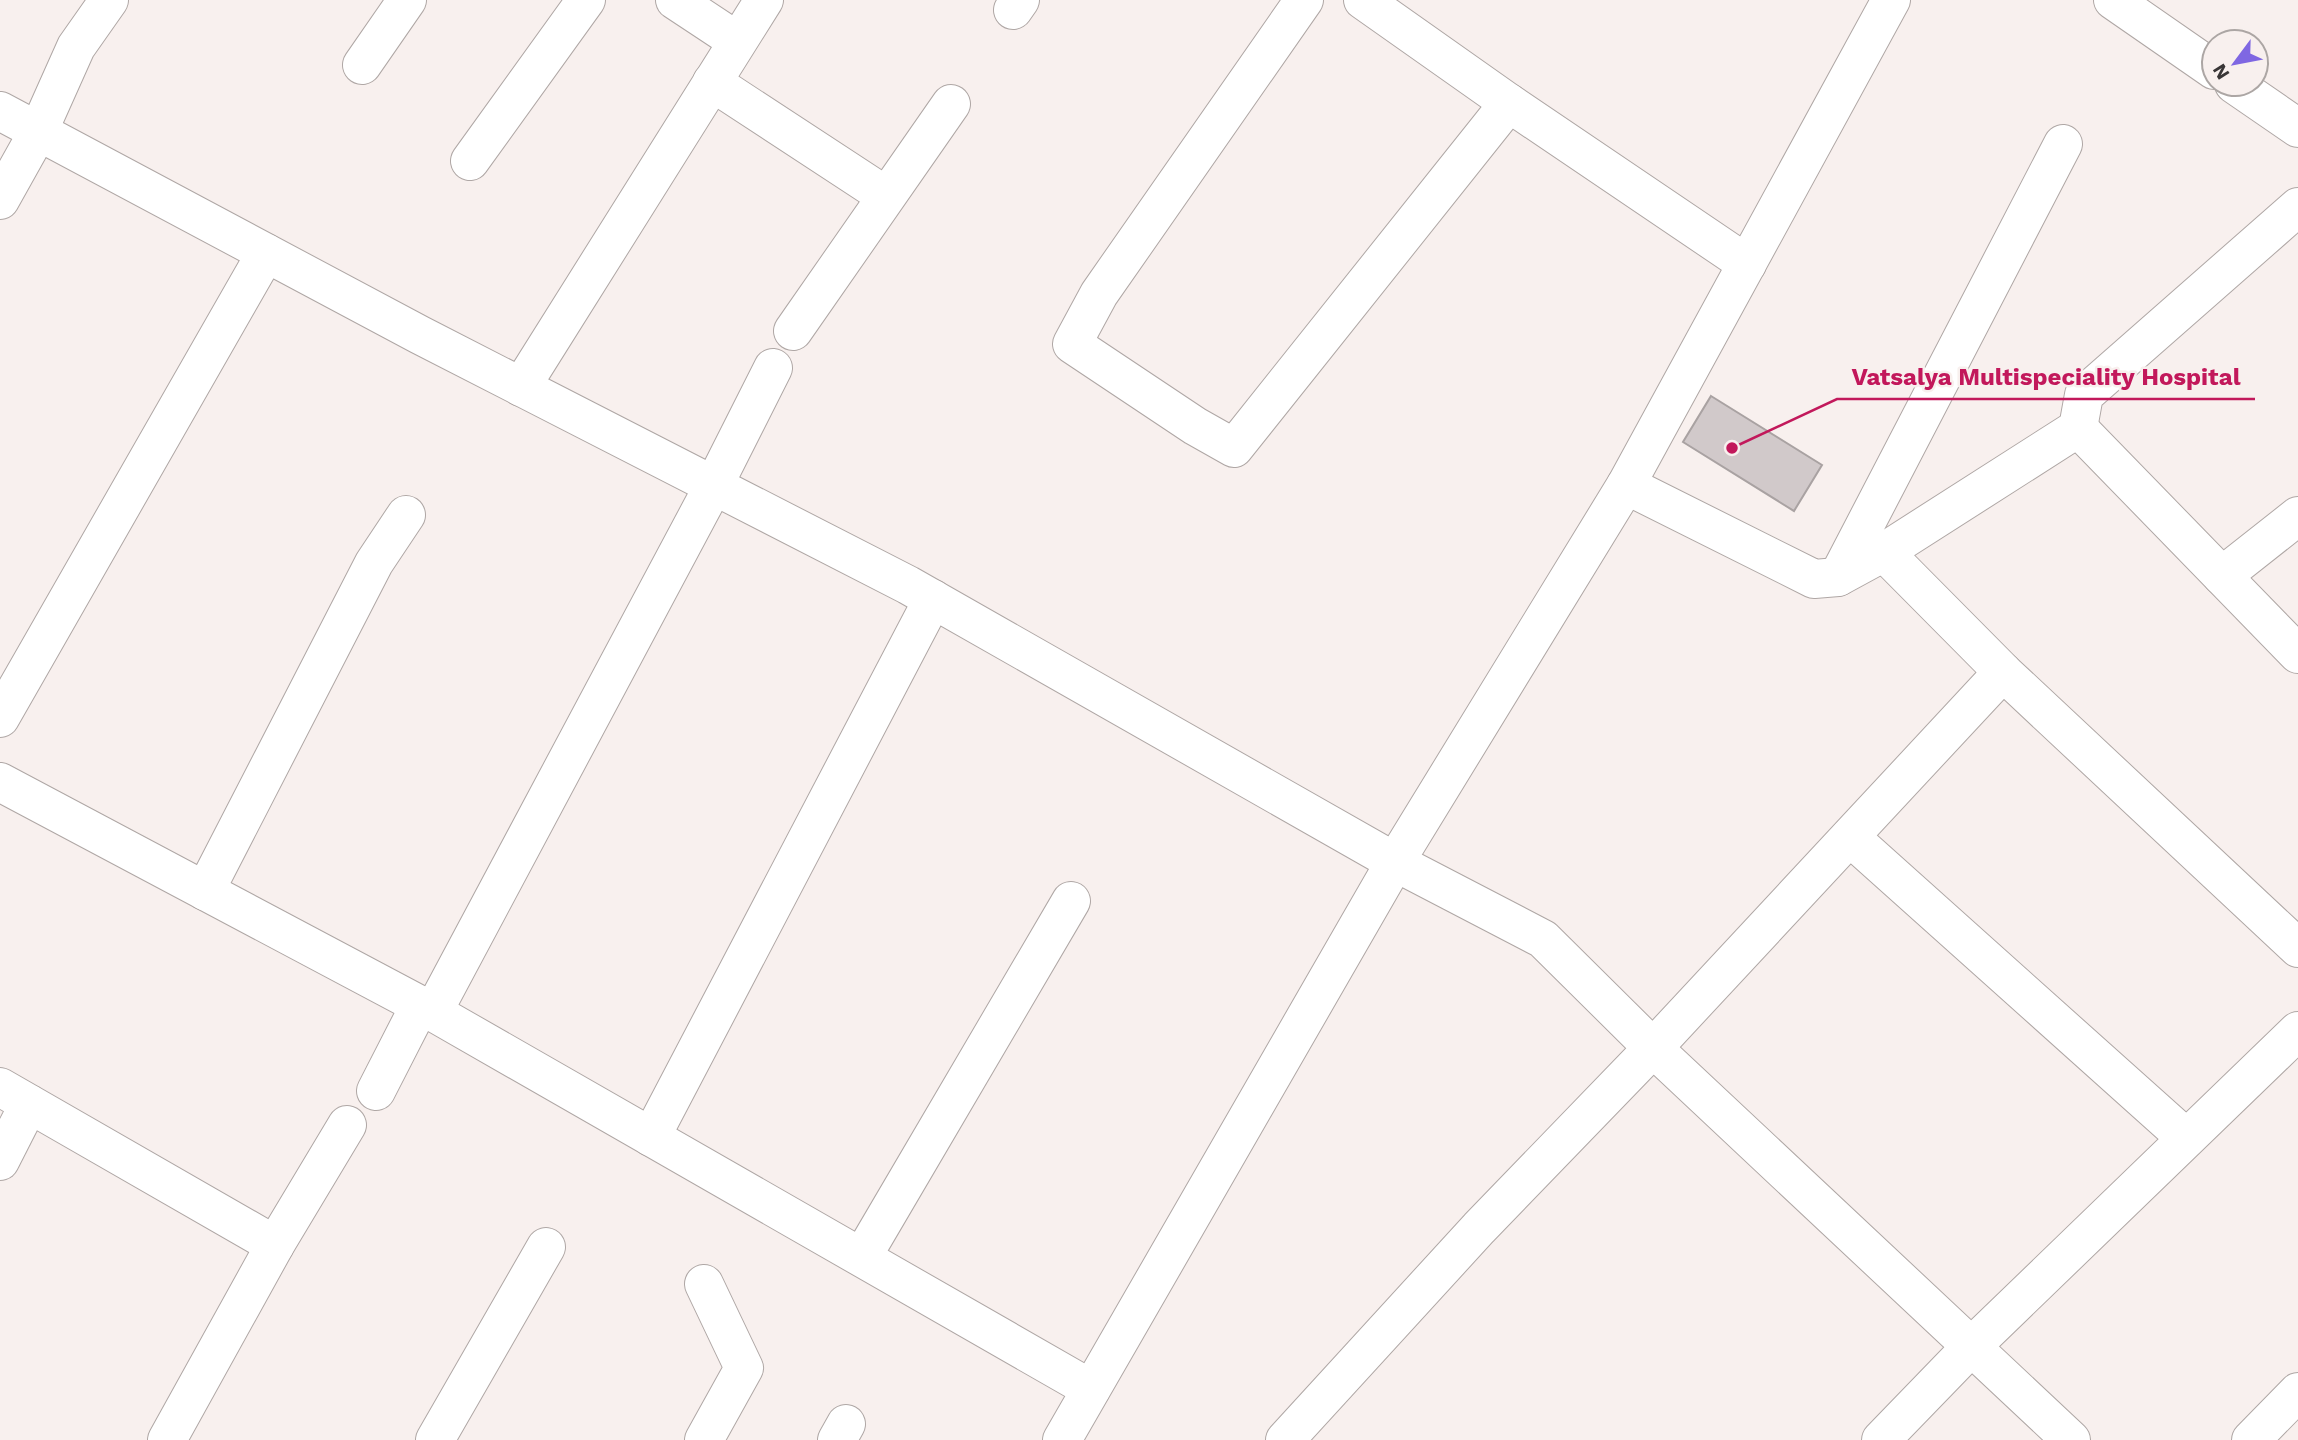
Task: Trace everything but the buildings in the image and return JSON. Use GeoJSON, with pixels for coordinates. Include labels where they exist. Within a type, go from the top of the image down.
{"type":"FeatureCollection","features":[{"type":"Feature","properties":{"kind":"street"},"geometry":{"type":"LineString","coordinates":[[0,200],[38,132],[76,47],[109,0]]}},
{"type":"Feature","properties":{"kind":"street"},"geometry":{"type":"LineString","coordinates":[[362,65],[407,0]]}},
{"type":"Feature","properties":{"kind":"street"},"geometry":{"type":"LineString","coordinates":[[470,161],[586,0]]}},
{"type":"Feature","properties":{"kind":"street"},"geometry":{"type":"LineString","coordinates":[[674,0],[737,41]]}},
{"type":"Feature","properties":{"kind":"street"},"geometry":{"type":"LineString","coordinates":[[521,387],[764,0]]}},
{"type":"Feature","properties":{"kind":"street"},"geometry":{"type":"LineString","coordinates":[[1304,0],[1100,294],[1072,344],[1195,426],[1234,448],[1510,103]]}},
{"type":"Feature","properties":{"kind":"street"},"geometry":{"type":"LineString","coordinates":[[1363,0],[1747,264]]}},
{"type":"Feature","properties":{"kind":"street"},"geometry":{"type":"LineString","coordinates":[[1062,1440],[1395,862],[1626,485],[1891,0]]}},
{"type":"Feature","properties":{"kind":"street"},"geometry":{"type":"LineString","coordinates":[[2113,0],[2200,60]]}},
{"type":"Feature","properties":{"kind":"street"},"geometry":{"type":"LineString","coordinates":[[712,82],[886,196]]}},
{"type":"Feature","properties":{"kind":"street"},"geometry":{"type":"LineString","coordinates":[[2264,98],[2289,110]]}},
{"type":"Feature","properties":{"kind":"street"},"geometry":{"type":"LineString","coordinates":[[793,331],[950,104]]}},
{"type":"Feature","properties":{"kind":"street"},"geometry":{"type":"LineString","coordinates":[[0,111],[521,387],[933,600],[1395,862],[1544,939],[1653,1048],[2071,1440]]}},
{"type":"Feature","properties":{"kind":"street"},"geometry":{"type":"LineString","coordinates":[[1838,577],[2063,144]]}},
{"type":"Feature","properties":{"kind":"street"},"geometry":{"type":"LineString","coordinates":[[1626,485],[1814,579],[1838,577],[1884,552],[2078,428],[2084,395],[2298,207]]}},
{"type":"Feature","properties":{"kind":"street"},"geometry":{"type":"LineString","coordinates":[[0,718],[266,253]]}},
{"type":"Feature","properties":{"kind":"street"},"geometry":{"type":"LineString","coordinates":[[376,1091],[426,1008],[713,485],[773,368]]}},
{"type":"Feature","properties":{"kind":"street"},"geometry":{"type":"LineString","coordinates":[[2078,428],[2298,654]]}},
{"type":"Feature","properties":{"kind":"street"},"geometry":{"type":"LineString","coordinates":[[205,891],[374,563],[406,515]]}},
{"type":"Feature","properties":{"kind":"street"},"geometry":{"type":"LineString","coordinates":[[2222,576],[2298,516]]}},
{"type":"Feature","properties":{"kind":"street"},"geometry":{"type":"LineString","coordinates":[[1884,552],[2003,672],[2298,948]]}},
{"type":"Feature","properties":{"kind":"street"},"geometry":{"type":"LineString","coordinates":[[651,1137],[933,600]]}},
{"type":"Feature","properties":{"kind":"street"},"geometry":{"type":"LineString","coordinates":[[1285,1440],[1479,1228],[1653,1048],[2003,672]]}},
{"type":"Feature","properties":{"kind":"street"},"geometry":{"type":"LineString","coordinates":[[0,782],[426,1008],[1091,1389]]}},
{"type":"Feature","properties":{"kind":"street"},"geometry":{"type":"LineString","coordinates":[[1850,836],[2186,1138]]}},
{"type":"Feature","properties":{"kind":"street"},"geometry":{"type":"LineString","coordinates":[[862,1257],[1071,901]]}},
{"type":"Feature","properties":{"kind":"street"},"geometry":{"type":"LineString","coordinates":[[1881,1440],[1972,1346],[2298,1031]]}},
{"type":"Feature","properties":{"kind":"street"},"geometry":{"type":"LineString","coordinates":[[0,1161],[14,1095],[275,1245]]}},
{"type":"Feature","properties":{"kind":"street"},"geometry":{"type":"LineString","coordinates":[[167,1440],[275,1245],[347,1125]]}},
{"type":"Feature","properties":{"kind":"street"},"geometry":{"type":"LineString","coordinates":[[435,1440],[545,1247]]}},
{"type":"Feature","properties":{"kind":"street"},"geometry":{"type":"LineString","coordinates":[[704,1284],[744,1368],[704,1440]]}},
{"type":"Feature","properties":{"kind":"street"},"geometry":{"type":"LineString","coordinates":[[2251,1440],[2298,1392]]}},
{"type":"Feature","properties":{"kind":"place","name":"Vatsalya Multispeciality Hospital"},"geometry":{"type":"Point","coordinates":[1732,448]}}]}
